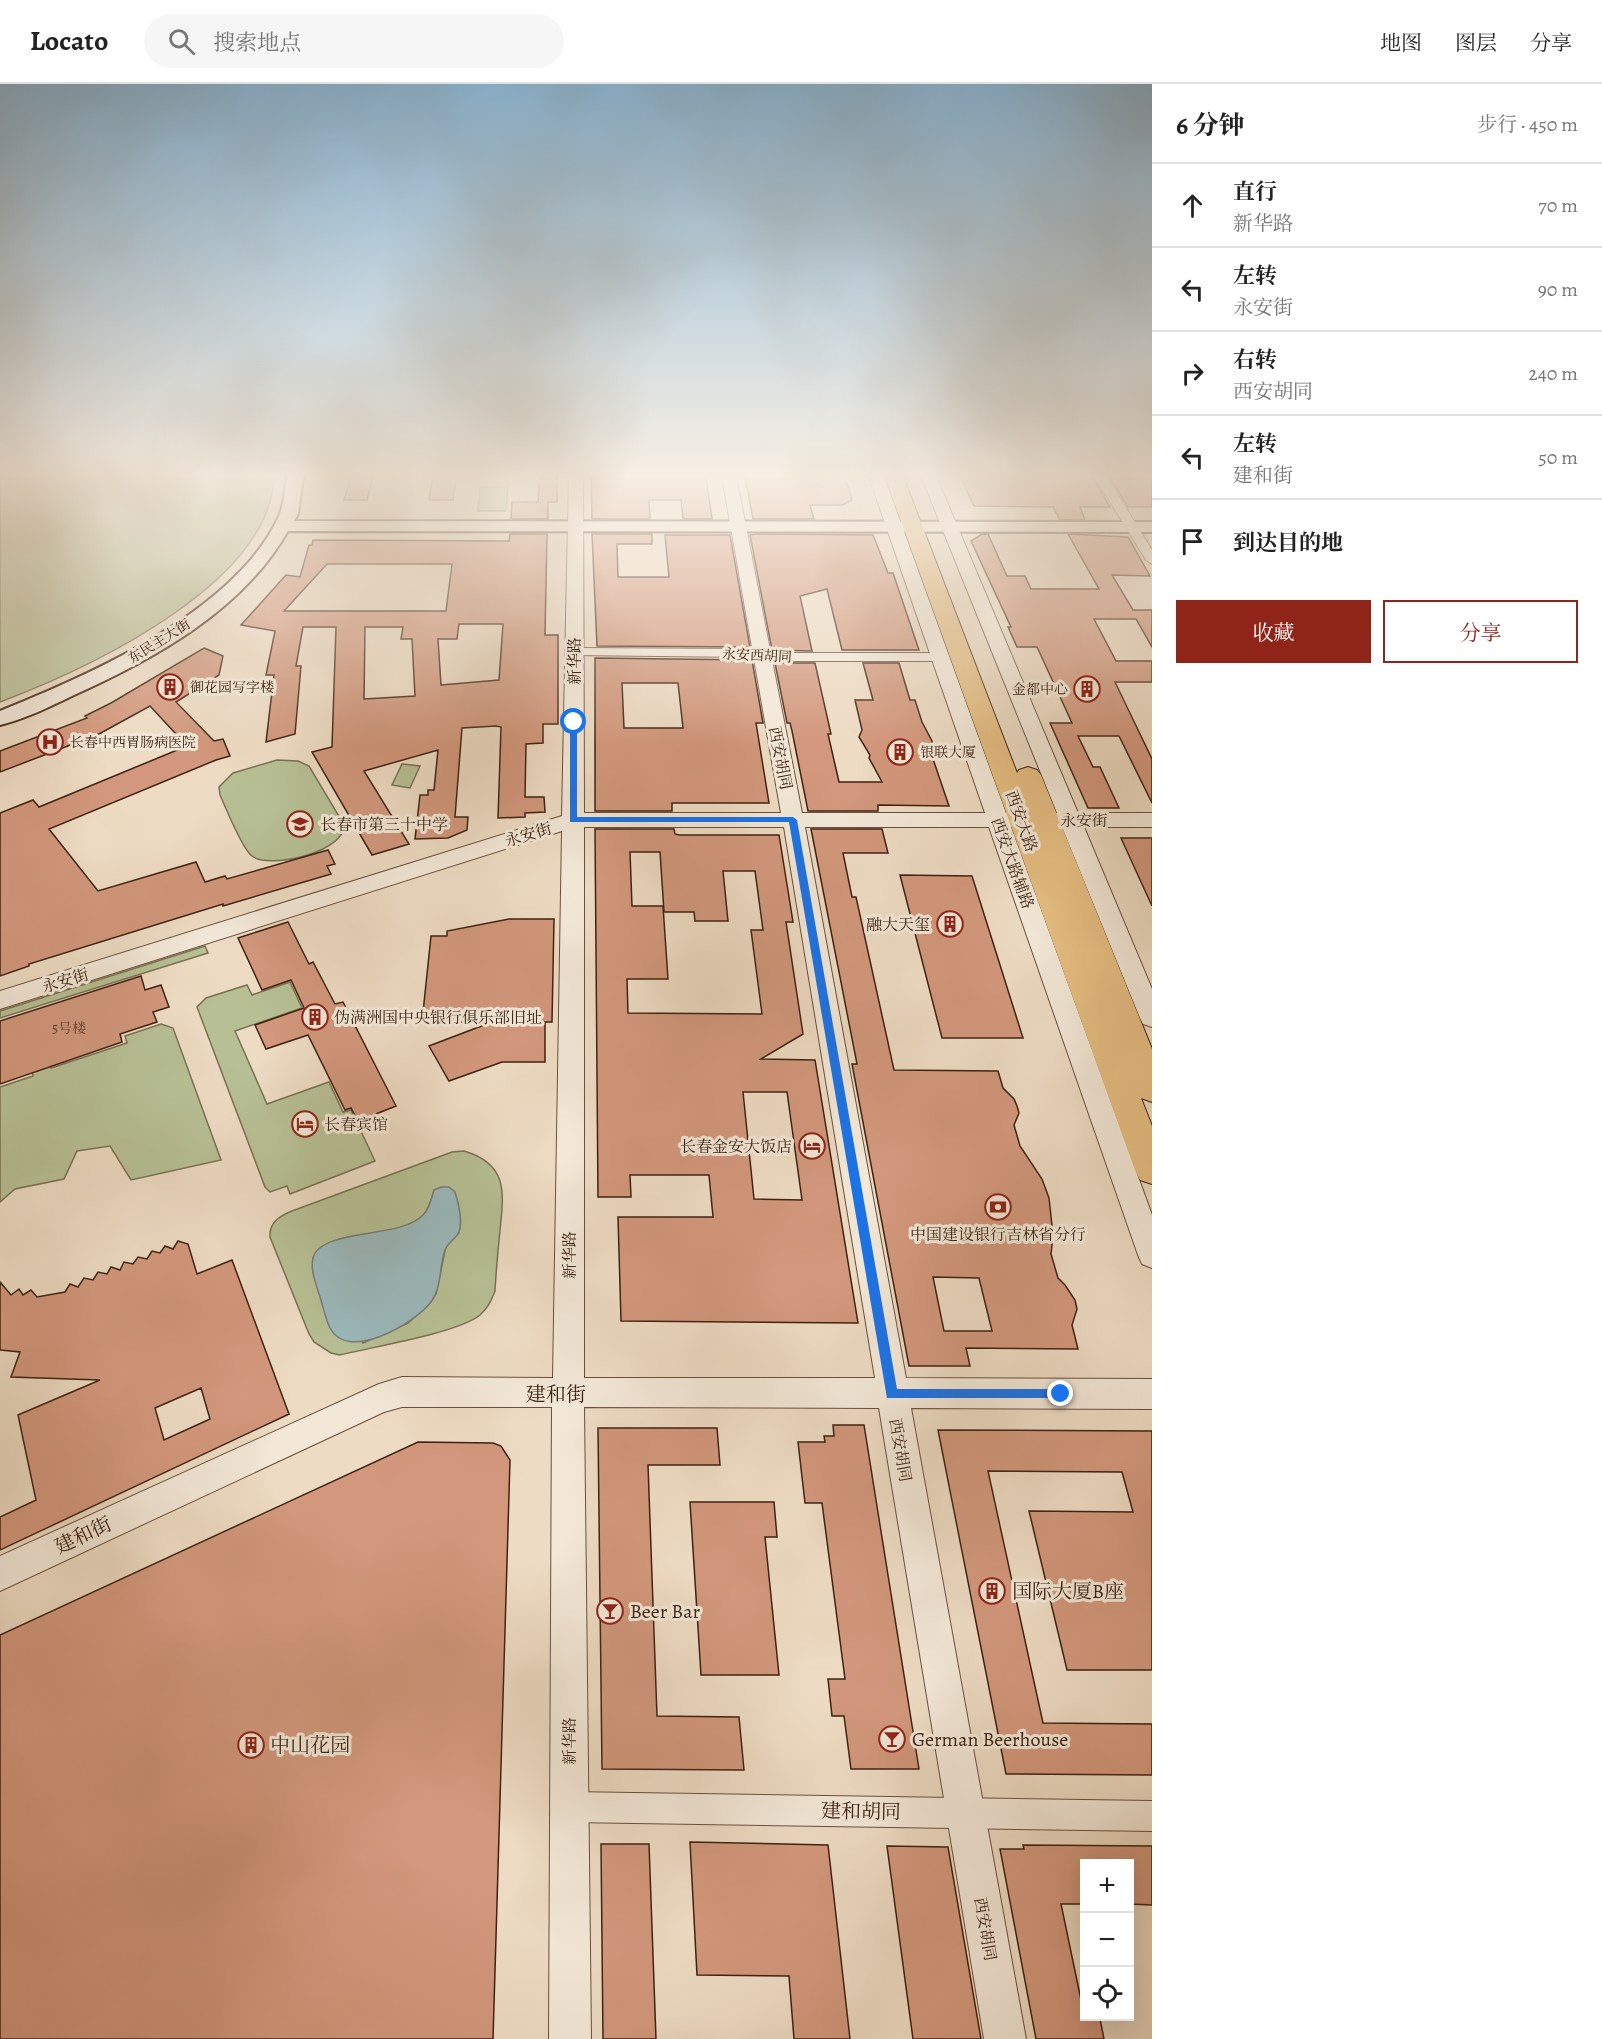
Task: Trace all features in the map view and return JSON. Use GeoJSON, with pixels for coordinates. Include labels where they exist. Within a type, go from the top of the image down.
{"type":"FeatureCollection","features":[{"type":"Feature","properties":{"kind":"main road","name":"东民主大街"},"geometry":{"type":"LineString","coordinates":[[0,719],[101,675],[183,628],[242,580],[256,562]]}},
{"type":"Feature","properties":{"kind":"main road","name":"西安大路"},"geometry":{"type":"LineString","coordinates":[[935,562],[1034,820],[1152,1170]]}},
{"type":"Feature","properties":{"kind":"main road","name":"西安大路"},"geometry":{"type":"LineString","coordinates":[[1034,820],[1152,1089]]}},
{"type":"Feature","properties":{"kind":"street","name":"新华路"},"geometry":{"type":"LineString","coordinates":[[570,2039],[568,1394],[575,562]]}},
{"type":"Feature","properties":{"kind":"street","name":"西安胡同"},"geometry":{"type":"LineString","coordinates":[[744,562],[793,820],[1005,2039]]}},
{"type":"Feature","properties":{"kind":"street","name":"西安大路辅路"},"geometry":{"type":"LineString","coordinates":[[926,562],[940,657],[1152,1017]]}},
{"type":"Feature","properties":{"kind":"street","name":"西安大路辅路"},"geometry":{"type":"LineString","coordinates":[[935,562],[1034,820],[1152,1255]]}},
{"type":"Feature","properties":{"kind":"street","name":"永安西胡同"},"geometry":{"type":"LineString","coordinates":[[574,652],[776,657],[940,657]]}},
{"type":"Feature","properties":{"kind":"street","name":"永安街"},"geometry":{"type":"LineString","coordinates":[[0,1000],[573,820],[1152,820]]}},
{"type":"Feature","properties":{"kind":"street","name":"建和街"},"geometry":{"type":"LineString","coordinates":[[0,1574],[390,1395],[402,1392],[1152,1394]]}},
{"type":"Feature","properties":{"kind":"street","name":"建和胡同"},"geometry":{"type":"LineString","coordinates":[[569,1807],[1152,1816]]}},
{"type":"Feature","properties":{"kind":"green space"},"geometry":{"type":"Polygon","coordinates":[[[0,562],[233,562],[212,584],[171,616],[126,644],[80,668],[0,702],[0,562]]]}},
{"type":"Feature","properties":{"kind":"green space"},"geometry":{"type":"Polygon","coordinates":[[[277,760],[298,761],[309,766],[343,823],[342,833],[334,842],[307,855],[275,861],[261,860],[248,852],[234,828],[220,795],[219,787],[233,773],[277,760]]]}},
{"type":"Feature","properties":{"kind":"green space"},"geometry":{"type":"Polygon","coordinates":[[[402,764],[420,766],[410,788],[392,785],[402,764]]]}},
{"type":"Feature","properties":{"kind":"green space"},"geometry":{"type":"Polygon","coordinates":[[[205,946],[208,953],[0,1018],[0,1011],[205,946]]]}},
{"type":"Feature","properties":{"kind":"green space"},"geometry":{"type":"Polygon","coordinates":[[[290,982],[302,1008],[235,1031],[267,1104],[329,1082],[343,1112],[351,1110],[375,1161],[290,1194],[287,1186],[270,1192],[265,1187],[197,1007],[206,998],[247,985],[252,995],[290,982]]]}},
{"type":"Feature","properties":{"kind":"green space"},"geometry":{"type":"Polygon","coordinates":[[[161,1024],[173,1028],[221,1160],[131,1180],[110,1146],[77,1151],[64,1179],[15,1189],[0,1202],[0,1087],[33,1076],[31,1067],[49,1061],[51,1068],[127,1043],[125,1036],[161,1024]]]}},
{"type":"Feature","properties":{"kind":"green space"},"geometry":{"type":"Polygon","coordinates":[[[464,1151],[489,1163],[500,1181],[502,1203],[495,1291],[487,1307],[469,1322],[453,1328],[340,1355],[331,1353],[314,1342],[270,1237],[273,1224],[280,1217],[292,1211],[452,1152],[464,1151]],[[434,1190],[423,1216],[411,1224],[397,1229],[334,1241],[322,1248],[313,1258],[363,1343],[408,1323],[430,1303],[436,1294],[446,1246],[459,1233],[458,1203],[434,1190]]]}},
{"type":"Feature","properties":{"kind":"water"},"geometry":{"type":"Polygon","coordinates":[[[449,1187],[455,1192],[460,1212],[460,1228],[445,1250],[439,1283],[431,1302],[411,1320],[381,1336],[366,1341],[351,1342],[339,1338],[328,1324],[314,1276],[313,1258],[319,1249],[330,1242],[412,1223],[425,1213],[434,1190],[449,1187]]]}},
{"type":"Feature","properties":{"kind":"building"},"geometry":{"type":"Polygon","coordinates":[[[304,562],[546,562],[545,635],[558,635],[558,724],[543,724],[543,743],[526,744],[525,797],[544,797],[545,812],[525,813],[525,817],[498,818],[501,727],[462,728],[455,817],[468,817],[467,830],[448,838],[415,839],[420,795],[428,795],[428,790],[434,790],[438,750],[364,771],[409,844],[372,855],[312,752],[332,747],[336,627],[303,627],[296,666],[301,666],[295,734],[266,742],[274,675],[266,675],[275,631],[241,625],[286,575],[300,577],[304,562]],[[327,564],[284,611],[446,611],[452,564],[327,564]],[[459,624],[457,639],[438,639],[441,685],[499,680],[503,624],[459,624]],[[365,627],[364,699],[415,696],[412,639],[401,639],[403,627],[365,627]]]}},
{"type":"Feature","properties":{"kind":"building"},"geometry":{"type":"Polygon","coordinates":[[[593,562],[618,562],[618,577],[669,577],[668,562],[735,562],[750,647],[597,646],[593,562]]]}},
{"type":"Feature","properties":{"kind":"building"},"geometry":{"type":"Polygon","coordinates":[[[755,562],[884,562],[888,573],[893,573],[919,650],[842,650],[827,589],[800,596],[812,651],[772,650],[755,562]]]}},
{"type":"Feature","properties":{"kind":"building"},"geometry":{"type":"Polygon","coordinates":[[[981,562],[1001,562],[1007,576],[1025,576],[1031,589],[1099,589],[1084,562],[1142,562],[1150,576],[1112,575],[1133,610],[1152,610],[1152,647],[1136,619],[1094,619],[1116,661],[1152,661],[1152,682],[1115,682],[1152,759],[1152,803],[1119,736],[1078,736],[1093,767],[1100,767],[1119,808],[1088,808],[1050,723],[1072,723],[1037,647],[1017,647],[1008,627],[1011,627],[981,562]]]}},
{"type":"Feature","properties":{"kind":"building"},"geometry":{"type":"Polygon","coordinates":[[[204,648],[223,656],[219,675],[176,702],[214,741],[223,739],[230,756],[49,829],[98,891],[196,862],[205,882],[225,876],[227,879],[328,850],[335,864],[327,866],[331,874],[223,906],[223,904],[29,964],[29,966],[0,976],[0,813],[33,800],[39,807],[187,746],[150,706],[99,734],[0,772],[0,751],[87,718],[85,716],[204,648]]]}},
{"type":"Feature","properties":{"kind":"building"},"geometry":{"type":"Polygon","coordinates":[[[595,658],[752,660],[763,723],[756,723],[769,803],[672,803],[672,811],[595,811],[595,658]],[[622,683],[624,728],[683,728],[678,683],[622,683]]]}},
{"type":"Feature","properties":{"kind":"building"},"geometry":{"type":"Polygon","coordinates":[[[775,663],[815,663],[839,782],[882,782],[859,737],[862,730],[855,700],[873,700],[863,663],[899,663],[910,700],[915,700],[922,722],[932,741],[932,756],[949,806],[878,805],[878,811],[808,811],[775,663]]]}},
{"type":"Feature","properties":{"kind":"building"},"geometry":{"type":"Polygon","coordinates":[[[595,829],[674,829],[675,834],[679,835],[779,835],[793,922],[786,922],[803,1034],[761,1059],[815,1060],[858,1323],[621,1321],[618,1217],[713,1217],[709,1175],[630,1175],[631,1197],[598,1197],[595,829]],[[630,852],[632,906],[663,906],[668,979],[627,979],[628,1013],[762,1014],[751,930],[763,930],[755,871],[723,871],[728,921],[695,921],[694,912],[664,912],[660,852],[630,852]],[[743,1092],[754,1199],[802,1200],[787,1092],[743,1092]]]}},
{"type":"Feature","properties":{"kind":"building"},"geometry":{"type":"Polygon","coordinates":[[[811,829],[882,829],[888,853],[843,853],[852,897],[856,897],[894,1070],[998,1071],[1003,1088],[1014,1099],[1017,1106],[1019,1113],[1014,1125],[1020,1146],[1042,1179],[1049,1198],[1053,1235],[1051,1254],[1058,1278],[1075,1300],[1077,1309],[1072,1325],[1078,1349],[966,1348],[970,1366],[909,1366],[852,1064],[857,1064],[811,829]],[[933,1277],[944,1331],[992,1331],[979,1278],[933,1277]]]}},
{"type":"Feature","properties":{"kind":"building"},"geometry":{"type":"Polygon","coordinates":[[[1121,838],[1152,838],[1152,906],[1121,838]]]}},
{"type":"Feature","properties":{"kind":"building","name":"融大天玺"},"geometry":{"type":"Polygon","coordinates":[[[900,875],[972,876],[1023,1038],[942,1038],[900,875]]]}},
{"type":"Feature","properties":{"kind":"building"},"geometry":{"type":"Polygon","coordinates":[[[509,919],[554,919],[552,1022],[545,1022],[545,1062],[502,1062],[449,1081],[429,1046],[492,1022],[422,1022],[431,936],[447,936],[447,931],[509,919]]]}},
{"type":"Feature","properties":{"kind":"building","name":"伪满洲国中央银行俱乐部旧址"},"geometry":{"type":"Polygon","coordinates":[[[288,922],[309,964],[313,962],[335,1004],[343,1002],[396,1106],[358,1121],[351,1108],[345,1110],[308,1035],[266,1049],[255,1025],[304,1008],[291,980],[262,990],[238,938],[288,922]]]}},
{"type":"Feature","properties":{"kind":"building"},"geometry":{"type":"Polygon","coordinates":[[[141,976],[145,990],[161,985],[169,1007],[153,1012],[157,1022],[120,1034],[122,1042],[0,1084],[0,1021],[141,976]]]}},
{"type":"Feature","properties":{"kind":"building"},"geometry":{"type":"Polygon","coordinates":[[[178,1241],[188,1244],[197,1274],[232,1260],[289,1414],[0,1550],[0,1517],[36,1500],[18,1415],[100,1380],[11,1377],[20,1352],[0,1350],[0,1282],[11,1295],[19,1289],[23,1295],[31,1290],[37,1297],[65,1292],[70,1284],[78,1287],[84,1278],[93,1280],[98,1272],[107,1274],[111,1267],[120,1270],[124,1262],[133,1264],[138,1257],[147,1259],[152,1251],[160,1253],[165,1246],[173,1249],[178,1241]],[[201,1388],[155,1408],[164,1440],[210,1419],[201,1388]]]}},
{"type":"Feature","properties":{"kind":"building"},"geometry":{"type":"Polygon","coordinates":[[[833,1425],[864,1425],[919,1769],[851,1769],[844,1716],[832,1716],[828,1679],[845,1679],[822,1503],[805,1503],[798,1442],[825,1442],[824,1436],[834,1436],[833,1425]]]}},
{"type":"Feature","properties":{"kind":"building"},"geometry":{"type":"Polygon","coordinates":[[[598,1428],[717,1428],[720,1465],[648,1465],[657,1716],[739,1717],[744,1770],[602,1769],[598,1428]]]}},
{"type":"Feature","properties":{"kind":"building","name":"国际大厦B座"},"geometry":{"type":"Polygon","coordinates":[[[938,1430],[1152,1431],[1152,1670],[1067,1670],[1029,1511],[1133,1512],[1122,1472],[988,1471],[1043,1723],[1152,1724],[1152,1775],[1006,1774],[938,1430]]]}},
{"type":"Feature","properties":{"kind":"building","name":"中山花园"},"geometry":{"type":"Polygon","coordinates":[[[418,1442],[493,1443],[501,1446],[510,1460],[493,2039],[0,2039],[0,1635],[418,1442]]]}},
{"type":"Feature","properties":{"kind":"building"},"geometry":{"type":"Polygon","coordinates":[[[690,1502],[774,1502],[777,1537],[765,1537],[779,1675],[701,1675],[690,1502]]]}},
{"type":"Feature","properties":{"kind":"building"},"geometry":{"type":"Polygon","coordinates":[[[690,1842],[828,1845],[850,2039],[794,2039],[789,1976],[697,1975],[690,1842]]]}},
{"type":"Feature","properties":{"kind":"building"},"geometry":{"type":"Polygon","coordinates":[[[601,1844],[649,1844],[656,2039],[603,2039],[601,1844]]]}},
{"type":"Feature","properties":{"kind":"building"},"geometry":{"type":"Polygon","coordinates":[[[1023,1845],[1152,1846],[1152,1905],[1134,1904],[1134,1859],[1080,1859],[1080,1904],[1061,1904],[1080,1995],[1080,2021],[1100,2021],[1104,2039],[1036,2039],[1000,1849],[1024,1849],[1023,1845]]]}},
{"type":"Feature","properties":{"kind":"building"},"geometry":{"type":"Polygon","coordinates":[[[887,1846],[948,1847],[981,2039],[913,2039],[887,1846]]]}},
{"type":"Feature","properties":{"kind":"place","name":"御花园写字楼"},"geometry":{"type":"Point","coordinates":[170,687]}},
{"type":"Feature","properties":{"kind":"place","name":"金都中心"},"geometry":{"type":"Point","coordinates":[1087,689]}},
{"type":"Feature","properties":{"kind":"place","name":"长春中西胃肠病医院"},"geometry":{"type":"Point","coordinates":[50,742]}},
{"type":"Feature","properties":{"kind":"place","name":"银联大厦"},"geometry":{"type":"Point","coordinates":[900,752]}},
{"type":"Feature","properties":{"kind":"place","name":"长春市第三十中学"},"geometry":{"type":"Point","coordinates":[300,824]}},
{"type":"Feature","properties":{"kind":"place","name":"融大天玺"},"geometry":{"type":"Point","coordinates":[950,924]}},
{"type":"Feature","properties":{"kind":"place","name":"伪满洲国中央银行俱乐部旧址"},"geometry":{"type":"Point","coordinates":[315,1017]}},
{"type":"Feature","properties":{"kind":"place","name":"长春宾馆"},"geometry":{"type":"Point","coordinates":[305,1124]}},
{"type":"Feature","properties":{"kind":"place","name":"长春金安大饭店"},"geometry":{"type":"Point","coordinates":[812,1146]}},
{"type":"Feature","properties":{"kind":"place","name":"中国建设银行吉林省分行"},"geometry":{"type":"Point","coordinates":[998,1207]}},
{"type":"Feature","properties":{"kind":"place","name":"国际大厦B座"},"geometry":{"type":"Point","coordinates":[992,1591]}},
{"type":"Feature","properties":{"kind":"place","name":"Beer Bar"},"geometry":{"type":"Point","coordinates":[610,1611]}},
{"type":"Feature","properties":{"kind":"place","name":"German Beerhouse"},"geometry":{"type":"Point","coordinates":[892,1739]}},
{"type":"Feature","properties":{"kind":"place","name":"中山花园"},"geometry":{"type":"Point","coordinates":[251,1745]}},
{"type":"Feature","properties":{"kind":"route"},"geometry":{"type":"LineString","coordinates":[[574,722],[573,820],[793,820],[892,1394],[1061,1394]]}}]}
